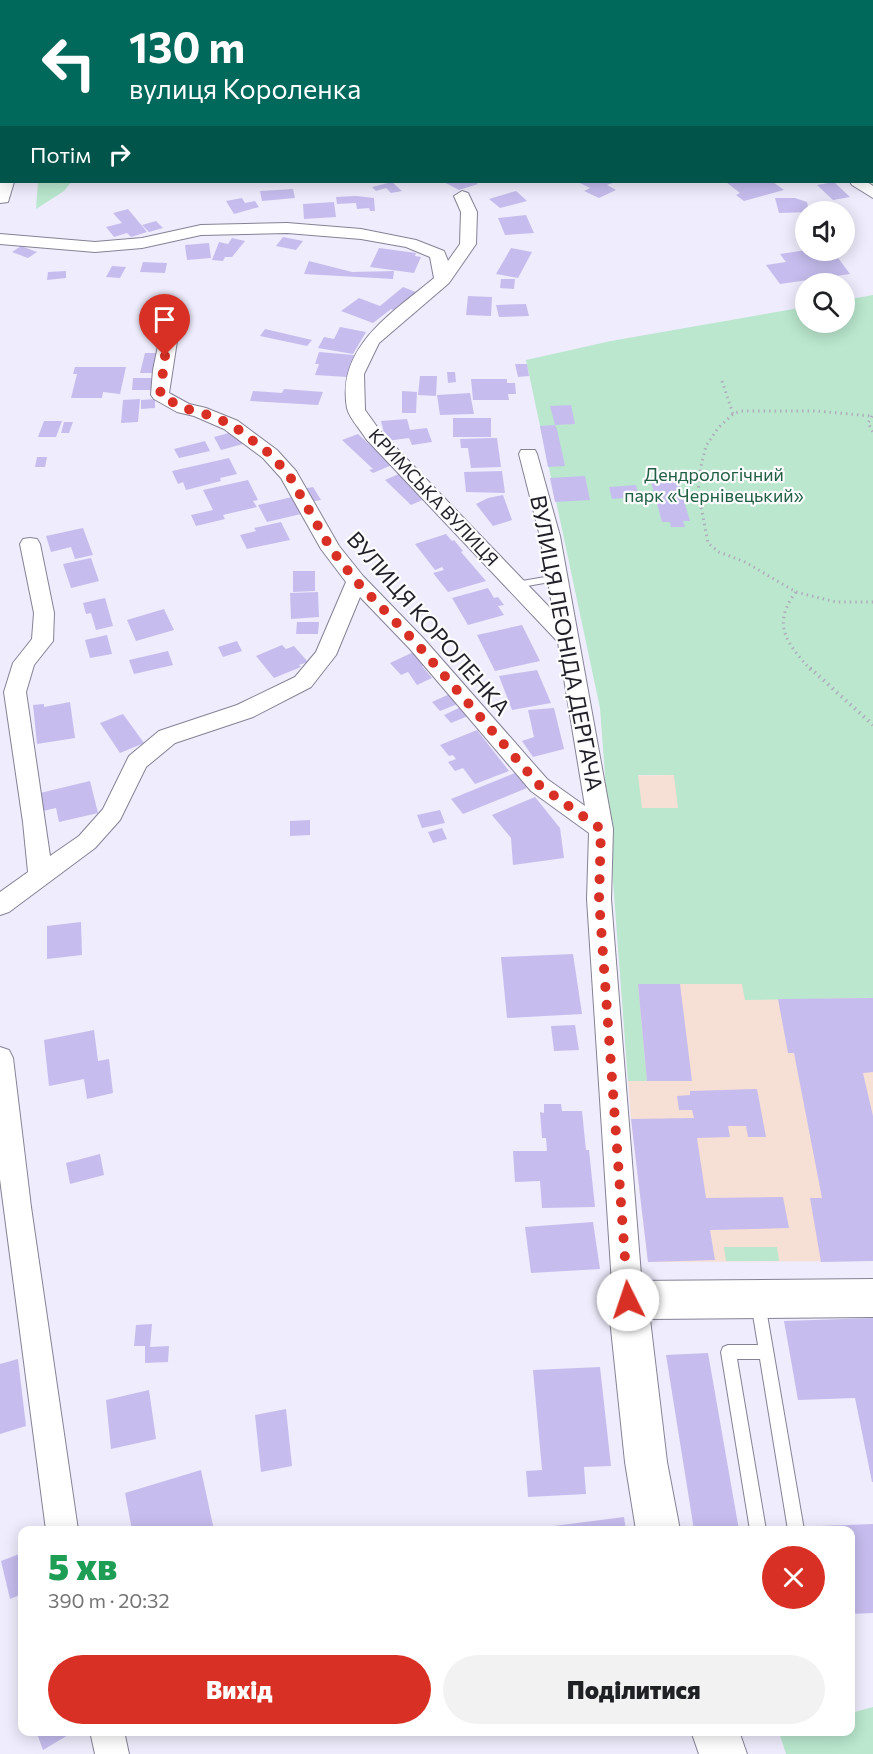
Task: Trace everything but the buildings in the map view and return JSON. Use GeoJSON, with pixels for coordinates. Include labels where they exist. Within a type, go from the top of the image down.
{"type":"FeatureCollection","features":[{"type":"Feature","properties":{"kind":"street"},"geometry":{"type":"LineString","coordinates":[[858,183],[873,193]]}},
{"type":"Feature","properties":{"kind":"street","name":"КРИМСЬКА ВУЛИЦЯ"},"geometry":{"type":"LineString","coordinates":[[462,196],[469,212],[468,244],[443,279],[372,340],[355,374],[356,410],[373,435],[568,640]]}},
{"type":"Feature","properties":{"kind":"street"},"geometry":{"type":"LineString","coordinates":[[0,239],[95,247],[142,243],[201,230],[298,229],[361,234],[410,243],[438,254],[443,279]]}},
{"type":"Feature","properties":{"kind":"street","name":"ВУЛИЦЯ КОРОЛЕНКА"},"geometry":{"type":"LineString","coordinates":[[168,341],[160,395],[183,408],[231,424],[270,454],[289,475],[331,549],[356,581],[417,644],[539,785],[601,829]]}},
{"type":"Feature","properties":{"kind":"street","name":"ВУЛИЦЯ ЛЕОНІДА ДЕРГАЧА"},"geometry":{"type":"LineString","coordinates":[[528,454],[540,495],[557,578],[601,829],[599,899],[628,1300]]}},
{"type":"Feature","properties":{"kind":"street"},"geometry":{"type":"LineString","coordinates":[[30,544],[44,613],[42,641],[24,663],[15,692],[35,822],[40,876]]}},
{"type":"Feature","properties":{"kind":"street"},"geometry":{"type":"LineString","coordinates":[[0,905],[87,842],[112,814],[137,762],[166,737],[245,711],[303,682],[325,655],[356,581]]}},
{"type":"Feature","properties":{"kind":"street"},"geometry":{"type":"LineString","coordinates":[[0,1058],[17,1207],[61,1526]]}},
{"type":"Feature","properties":{"kind":"street"},"geometry":{"type":"LineString","coordinates":[[657,1526],[646,1462],[628,1300],[873,1298]]}},
{"type":"Feature","properties":{"kind":"street"},"geometry":{"type":"LineString","coordinates":[[108,1736],[112,1754]]}},
{"type":"Feature","properties":{"kind":"street"},"geometry":{"type":"LineString","coordinates":[[717,1736],[723,1754]]}},
{"type":"Feature","properties":{"kind":"lane"},"geometry":{"type":"LineString","coordinates":[[516,585],[557,578]]}},
{"type":"Feature","properties":{"kind":"lane"},"geometry":{"type":"LineString","coordinates":[[757,1299],[795,1526]]}},
{"type":"Feature","properties":{"kind":"lane"},"geometry":{"type":"LineString","coordinates":[[757,1526],[728,1352],[766,1352]]}},
{"type":"Feature","properties":{"kind":"path"},"geometry":{"type":"LineString","coordinates":[[722,381],[733,414]]}},
{"type":"Feature","properties":{"kind":"path"},"geometry":{"type":"LineString","coordinates":[[873,432],[868,427],[872,416],[817,411],[753,410],[733,414],[712,436],[701,465],[698,491],[706,527],[706,538],[719,552],[745,562],[796,592],[836,603],[873,602]]}},
{"type":"Feature","properties":{"kind":"path"},"geometry":{"type":"LineString","coordinates":[[796,592],[783,611],[782,623],[785,634],[792,646],[833,693],[873,725]]}},
{"type":"Feature","properties":{"kind":"shaded area"},"geometry":{"type":"Polygon","coordinates":[[[873,772],[873,1261],[648,1262],[631,1119],[606,776],[873,772]]]}},
{"type":"Feature","properties":{"kind":"green space"},"geometry":{"type":"Polygon","coordinates":[[[38,183],[70,183],[64,191],[36,209],[38,183]]]}},
{"type":"Feature","properties":{"kind":"green space","name":"Дендрологічний парк «Чернівецький»"},"geometry":{"type":"Polygon","coordinates":[[[873,295],[873,998],[745,1000],[742,984],[638,984],[647,1081],[628,1081],[600,708],[526,360],[611,341],[795,309],[795,333],[855,333],[855,298],[873,295]],[[638,775],[642,808],[678,808],[674,775],[638,775]]]}},
{"type":"Feature","properties":{"kind":"green space"},"geometry":{"type":"Polygon","coordinates":[[[724,1247],[777,1247],[779,1261],[726,1261],[724,1247]]]}},
{"type":"Feature","properties":{"kind":"green space"},"geometry":{"type":"Polygon","coordinates":[[[873,1707],[873,1754],[786,1754],[780,1736],[855,1736],[855,1712],[873,1707]]]}},
{"type":"Feature","properties":{"kind":"route"},"geometry":{"type":"LineString","coordinates":[[165,356],[160,395],[173,404],[231,424],[270,454],[289,475],[331,549],[356,581],[417,644],[539,785],[601,829],[599,899],[628,1300]]}}]}
